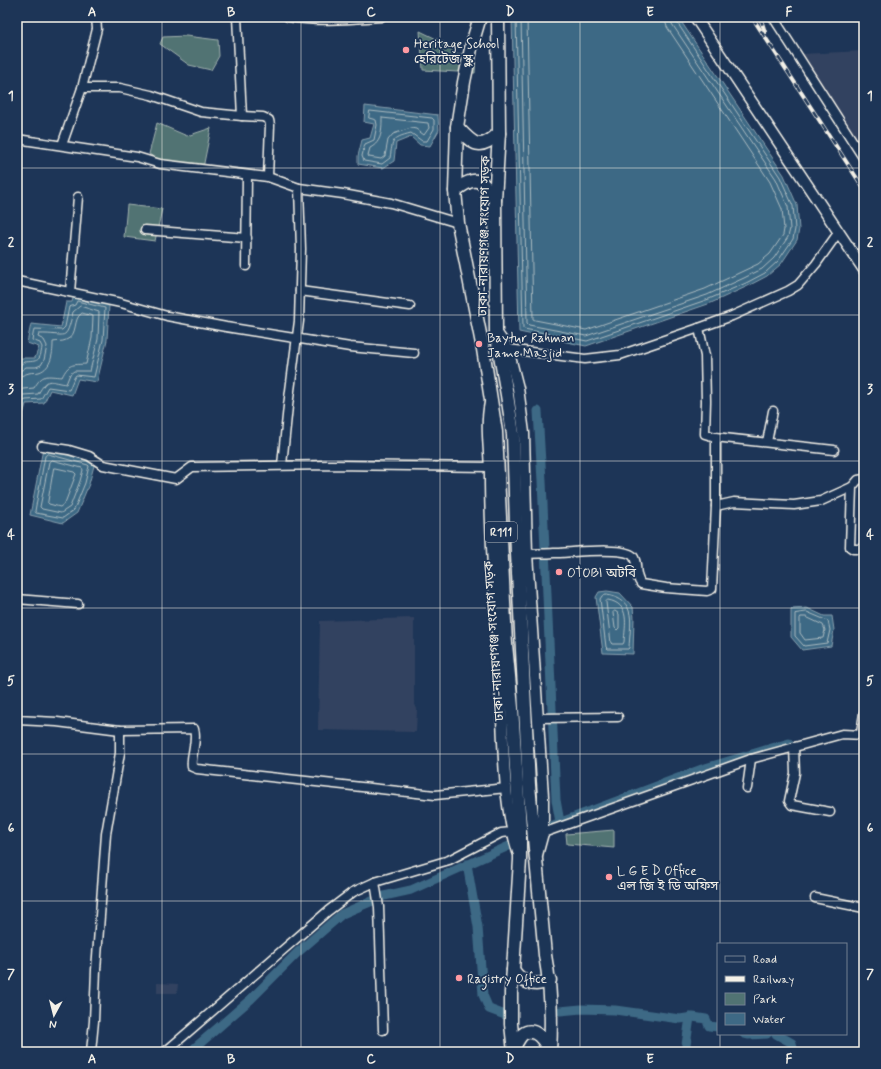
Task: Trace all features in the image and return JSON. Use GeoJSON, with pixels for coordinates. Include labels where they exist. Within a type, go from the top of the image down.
{"type":"FeatureCollection","features":[{"type":"Feature","properties":{"kind":"main road","name":"ঢাকা-নারায়ণগঞ্জ সংযোগ সড়ক"},"geometry":{"type":"LineString","coordinates":[[480,17],[465,74],[457,127],[455,190],[458,223],[491,397],[498,460],[506,644],[520,828],[520,860],[514,970],[511,992],[511,1024],[514,1050]]}},
{"type":"Feature","properties":{"kind":"main road","name":"ঢাকা-নারায়ণগঞ্জ সংযোগ সড়ক"},"geometry":{"type":"LineString","coordinates":[[498,17],[499,133],[495,200],[496,332],[513,434],[525,718],[535,861],[545,955],[550,980],[552,1020],[550,1051]]}},
{"type":"Feature","properties":{"kind":"main road"},"geometry":{"type":"LineString","coordinates":[[457,127],[471,142],[478,144],[485,144],[499,133]]}},
{"type":"Feature","properties":{"kind":"main road"},"geometry":{"type":"LineString","coordinates":[[455,190],[472,180],[486,186],[495,200]]}},
{"type":"Feature","properties":{"kind":"main road"},"geometry":{"type":"LineString","coordinates":[[514,970],[518,977],[529,984],[540,984],[550,980]]}},
{"type":"Feature","properties":{"kind":"main road"},"geometry":{"type":"LineString","coordinates":[[514,1050],[523,1034],[535,1032],[539,1035],[550,1051]]}},
{"type":"Feature","properties":{"kind":"street"},"geometry":{"type":"LineString","coordinates":[[62,145],[82,88],[97,29],[96,17]]}},
{"type":"Feature","properties":{"kind":"street"},"geometry":{"type":"LineString","coordinates":[[237,17],[242,116]]}},
{"type":"Feature","properties":{"kind":"street"},"geometry":{"type":"LineString","coordinates":[[288,17],[299,19],[342,20],[381,17]]}},
{"type":"Feature","properties":{"kind":"street"},"geometry":{"type":"LineString","coordinates":[[695,17],[864,270]]}},
{"type":"Feature","properties":{"kind":"street"},"geometry":{"type":"LineString","coordinates":[[773,17],[864,159]]}},
{"type":"Feature","properties":{"kind":"street"},"geometry":{"type":"LineString","coordinates":[[82,88],[120,88],[151,95],[201,112],[263,117],[269,120],[270,125],[268,177]]}},
{"type":"Feature","properties":{"kind":"street"},"geometry":{"type":"LineString","coordinates":[[17,139],[137,157],[160,164],[247,176],[268,177],[299,188],[391,203],[458,223]]}},
{"type":"Feature","properties":{"kind":"street"},"geometry":{"type":"LineString","coordinates":[[246,266],[247,176]]}},
{"type":"Feature","properties":{"kind":"street"},"geometry":{"type":"LineString","coordinates":[[282,465],[299,321],[301,249],[299,188]]}},
{"type":"Feature","properties":{"kind":"street"},"geometry":{"type":"LineString","coordinates":[[70,292],[78,197]]}},
{"type":"Feature","properties":{"kind":"street"},"geometry":{"type":"LineString","coordinates":[[145,230],[247,238]]}},
{"type":"Feature","properties":{"kind":"street"},"geometry":{"type":"LineString","coordinates":[[508,349],[585,359],[620,355],[699,328],[732,316],[798,285],[816,264],[838,233]]}},
{"type":"Feature","properties":{"kind":"street"},"geometry":{"type":"LineString","coordinates":[[17,281],[121,303],[167,316],[350,347],[414,352]]}},
{"type":"Feature","properties":{"kind":"street"},"geometry":{"type":"LineString","coordinates":[[300,291],[410,306]]}},
{"type":"Feature","properties":{"kind":"street"},"geometry":{"type":"LineString","coordinates":[[699,328],[704,356],[706,401],[704,431],[706,435],[798,447],[834,450]]}},
{"type":"Feature","properties":{"kind":"street"},"geometry":{"type":"LineString","coordinates":[[496,332],[508,349],[518,388],[524,433],[541,718],[543,833],[535,861]]}},
{"type":"Feature","properties":{"kind":"street"},"geometry":{"type":"LineString","coordinates":[[491,397],[487,415],[490,467],[490,514],[507,788],[512,832],[520,860]]}},
{"type":"Feature","properties":{"kind":"street"},"geometry":{"type":"LineString","coordinates":[[767,442],[773,411]]}},
{"type":"Feature","properties":{"kind":"street"},"geometry":{"type":"LineString","coordinates":[[531,553],[589,550],[624,552],[631,554],[636,559],[636,578],[641,584],[666,588],[707,591],[712,589],[716,506],[716,441],[714,437]]}},
{"type":"Feature","properties":{"kind":"street"},"geometry":{"type":"LineString","coordinates":[[42,446],[69,450],[89,456],[103,465],[176,479],[192,467],[282,465],[490,467]]}},
{"type":"Feature","properties":{"kind":"street"},"geometry":{"type":"LineString","coordinates":[[716,506],[734,502],[794,504],[821,501],[852,487],[858,480],[864,480]]}},
{"type":"Feature","properties":{"kind":"street"},"geometry":{"type":"LineString","coordinates":[[852,487],[850,547],[854,549],[864,549]]}},
{"type":"Feature","properties":{"kind":"street"},"geometry":{"type":"LineString","coordinates":[[17,599],[78,604]]}},
{"type":"Feature","properties":{"kind":"street"},"geometry":{"type":"LineString","coordinates":[[543,833],[751,759],[842,734],[863,734],[864,713]]}},
{"type":"Feature","properties":{"kind":"street"},"geometry":{"type":"LineString","coordinates":[[541,718],[618,717]]}},
{"type":"Feature","properties":{"kind":"street"},"geometry":{"type":"LineString","coordinates":[[17,720],[57,722],[120,730],[194,730],[196,734],[191,762],[192,767],[197,770],[435,795],[507,788]]}},
{"type":"Feature","properties":{"kind":"street"},"geometry":{"type":"LineString","coordinates":[[91,1052],[106,834],[120,753],[120,730]]}},
{"type":"Feature","properties":{"kind":"street"},"geometry":{"type":"LineString","coordinates":[[794,747],[795,773],[790,804],[830,812]]}},
{"type":"Feature","properties":{"kind":"street"},"geometry":{"type":"LineString","coordinates":[[747,788],[751,759]]}},
{"type":"Feature","properties":{"kind":"street"},"geometry":{"type":"LineString","coordinates":[[165,1052],[328,911],[353,892],[375,883],[449,860],[501,834],[512,832]]}},
{"type":"Feature","properties":{"kind":"street"},"geometry":{"type":"LineString","coordinates":[[375,883],[379,907],[383,1030]]}},
{"type":"Feature","properties":{"kind":"street"},"geometry":{"type":"LineString","coordinates":[[815,898],[864,908]]}},
{"type":"Feature","properties":{"kind":"shaded area"},"geometry":{"type":"Polygon","coordinates":[[[864,51],[864,151],[801,54],[864,51]]]}},
{"type":"Feature","properties":{"kind":"shaded area"},"geometry":{"type":"Polygon","coordinates":[[[414,618],[414,702],[417,709],[416,732],[318,730],[320,621],[414,618]]]}},
{"type":"Feature","properties":{"kind":"shaded area"},"geometry":{"type":"Polygon","coordinates":[[[157,983],[178,984],[177,993],[157,993],[157,983]]]}},
{"type":"Feature","properties":{"kind":"green space"},"geometry":{"type":"Polygon","coordinates":[[[420,31],[447,44],[456,54],[476,54],[475,73],[423,70],[420,31]]]}},
{"type":"Feature","properties":{"kind":"green space"},"geometry":{"type":"Polygon","coordinates":[[[186,36],[218,40],[219,56],[211,70],[189,65],[160,44],[163,37],[186,36]]]}},
{"type":"Feature","properties":{"kind":"green space"},"geometry":{"type":"Polygon","coordinates":[[[157,123],[187,136],[211,128],[203,168],[161,162],[149,154],[157,123]]]}},
{"type":"Feature","properties":{"kind":"green space"},"geometry":{"type":"Polygon","coordinates":[[[127,205],[162,209],[155,241],[124,237],[127,205]]]}},
{"type":"Feature","properties":{"kind":"green space"},"geometry":{"type":"Polygon","coordinates":[[[614,830],[614,848],[567,844],[566,834],[614,830]]]}},
{"type":"Feature","properties":{"kind":"water"},"geometry":{"type":"Polygon","coordinates":[[[512,17],[678,17],[784,175],[797,205],[799,229],[797,240],[781,264],[767,276],[711,303],[586,346],[519,332],[512,17]]]}},
{"type":"Feature","properties":{"kind":"water"},"geometry":{"type":"Polygon","coordinates":[[[365,106],[438,115],[439,130],[430,146],[420,145],[411,137],[396,143],[394,161],[383,168],[358,164],[358,156],[362,140],[370,138],[374,124],[364,122],[365,106]]]}},
{"type":"Feature","properties":{"kind":"water"},"geometry":{"type":"Polygon","coordinates":[[[74,295],[109,305],[107,340],[97,382],[78,379],[72,395],[50,390],[44,403],[26,404],[21,422],[17,421],[17,367],[20,358],[35,358],[39,347],[27,343],[31,324],[61,327],[66,302],[72,302],[74,295]]]}},
{"type":"Feature","properties":{"kind":"water"},"geometry":{"type":"Polygon","coordinates":[[[43,449],[95,462],[89,484],[77,513],[63,523],[30,515],[43,449]]]}},
{"type":"Feature","properties":{"kind":"water"},"geometry":{"type":"Polygon","coordinates":[[[607,591],[620,593],[633,607],[633,654],[603,653],[596,597],[599,592],[607,591]]]}},
{"type":"Feature","properties":{"kind":"water"},"geometry":{"type":"Polygon","coordinates":[[[807,608],[824,616],[832,616],[834,630],[831,646],[802,650],[791,637],[791,609],[807,608]]]}},
{"type":"Feature","properties":{"kind":"waterway"},"geometry":{"type":"LineString","coordinates":[[538,411],[556,800],[560,822]]}},
{"type":"Feature","properties":{"kind":"waterway"},"geometry":{"type":"LineString","coordinates":[[548,827],[702,769],[789,743]]}},
{"type":"Feature","properties":{"kind":"waterway"},"geometry":{"type":"LineString","coordinates":[[190,1052],[251,999],[297,953],[342,914],[384,896],[411,890],[511,845]]}},
{"type":"Feature","properties":{"kind":"waterway"},"geometry":{"type":"LineString","coordinates":[[467,864],[478,927],[483,995],[489,1009],[505,1015]]}},
{"type":"Feature","properties":{"kind":"waterway"},"geometry":{"type":"LineString","coordinates":[[560,1011],[581,1009],[615,1010],[680,1019],[693,1017],[706,1019],[709,1026],[717,1027]]}},
{"type":"Feature","properties":{"kind":"waterway"},"geometry":{"type":"LineString","coordinates":[[685,1052],[690,1017]]}},
{"type":"Feature","properties":{"kind":"waterway"},"geometry":{"type":"LineString","coordinates":[[778,1035],[792,1043],[793,1048],[791,1052]]}},
{"type":"Feature","properties":{"kind":"railway"},"geometry":{"type":"LineString","coordinates":[[752,17],[864,189]]}},
{"type":"Feature","properties":{"kind":"railway"},"geometry":{"type":"LineString","coordinates":[[760,17],[765,32]]}},
{"type":"Feature","properties":{"kind":"place","name":"Heritage School হেরিটেজ স্কুল"},"geometry":{"type":"Point","coordinates":[406,50]}},
{"type":"Feature","properties":{"kind":"place","name":"Baytur Rahman Jame Masjid"},"geometry":{"type":"Point","coordinates":[479,344]}},
{"type":"Feature","properties":{"kind":"place","name":"OTOBI অটবি"},"geometry":{"type":"Point","coordinates":[559,572]}},
{"type":"Feature","properties":{"kind":"place","name":"L G E D Office এল জি ই ডি অফিস"},"geometry":{"type":"Point","coordinates":[609,877]}},
{"type":"Feature","properties":{"kind":"place","name":"Ragistry Office"},"geometry":{"type":"Point","coordinates":[459,978]}}]}
